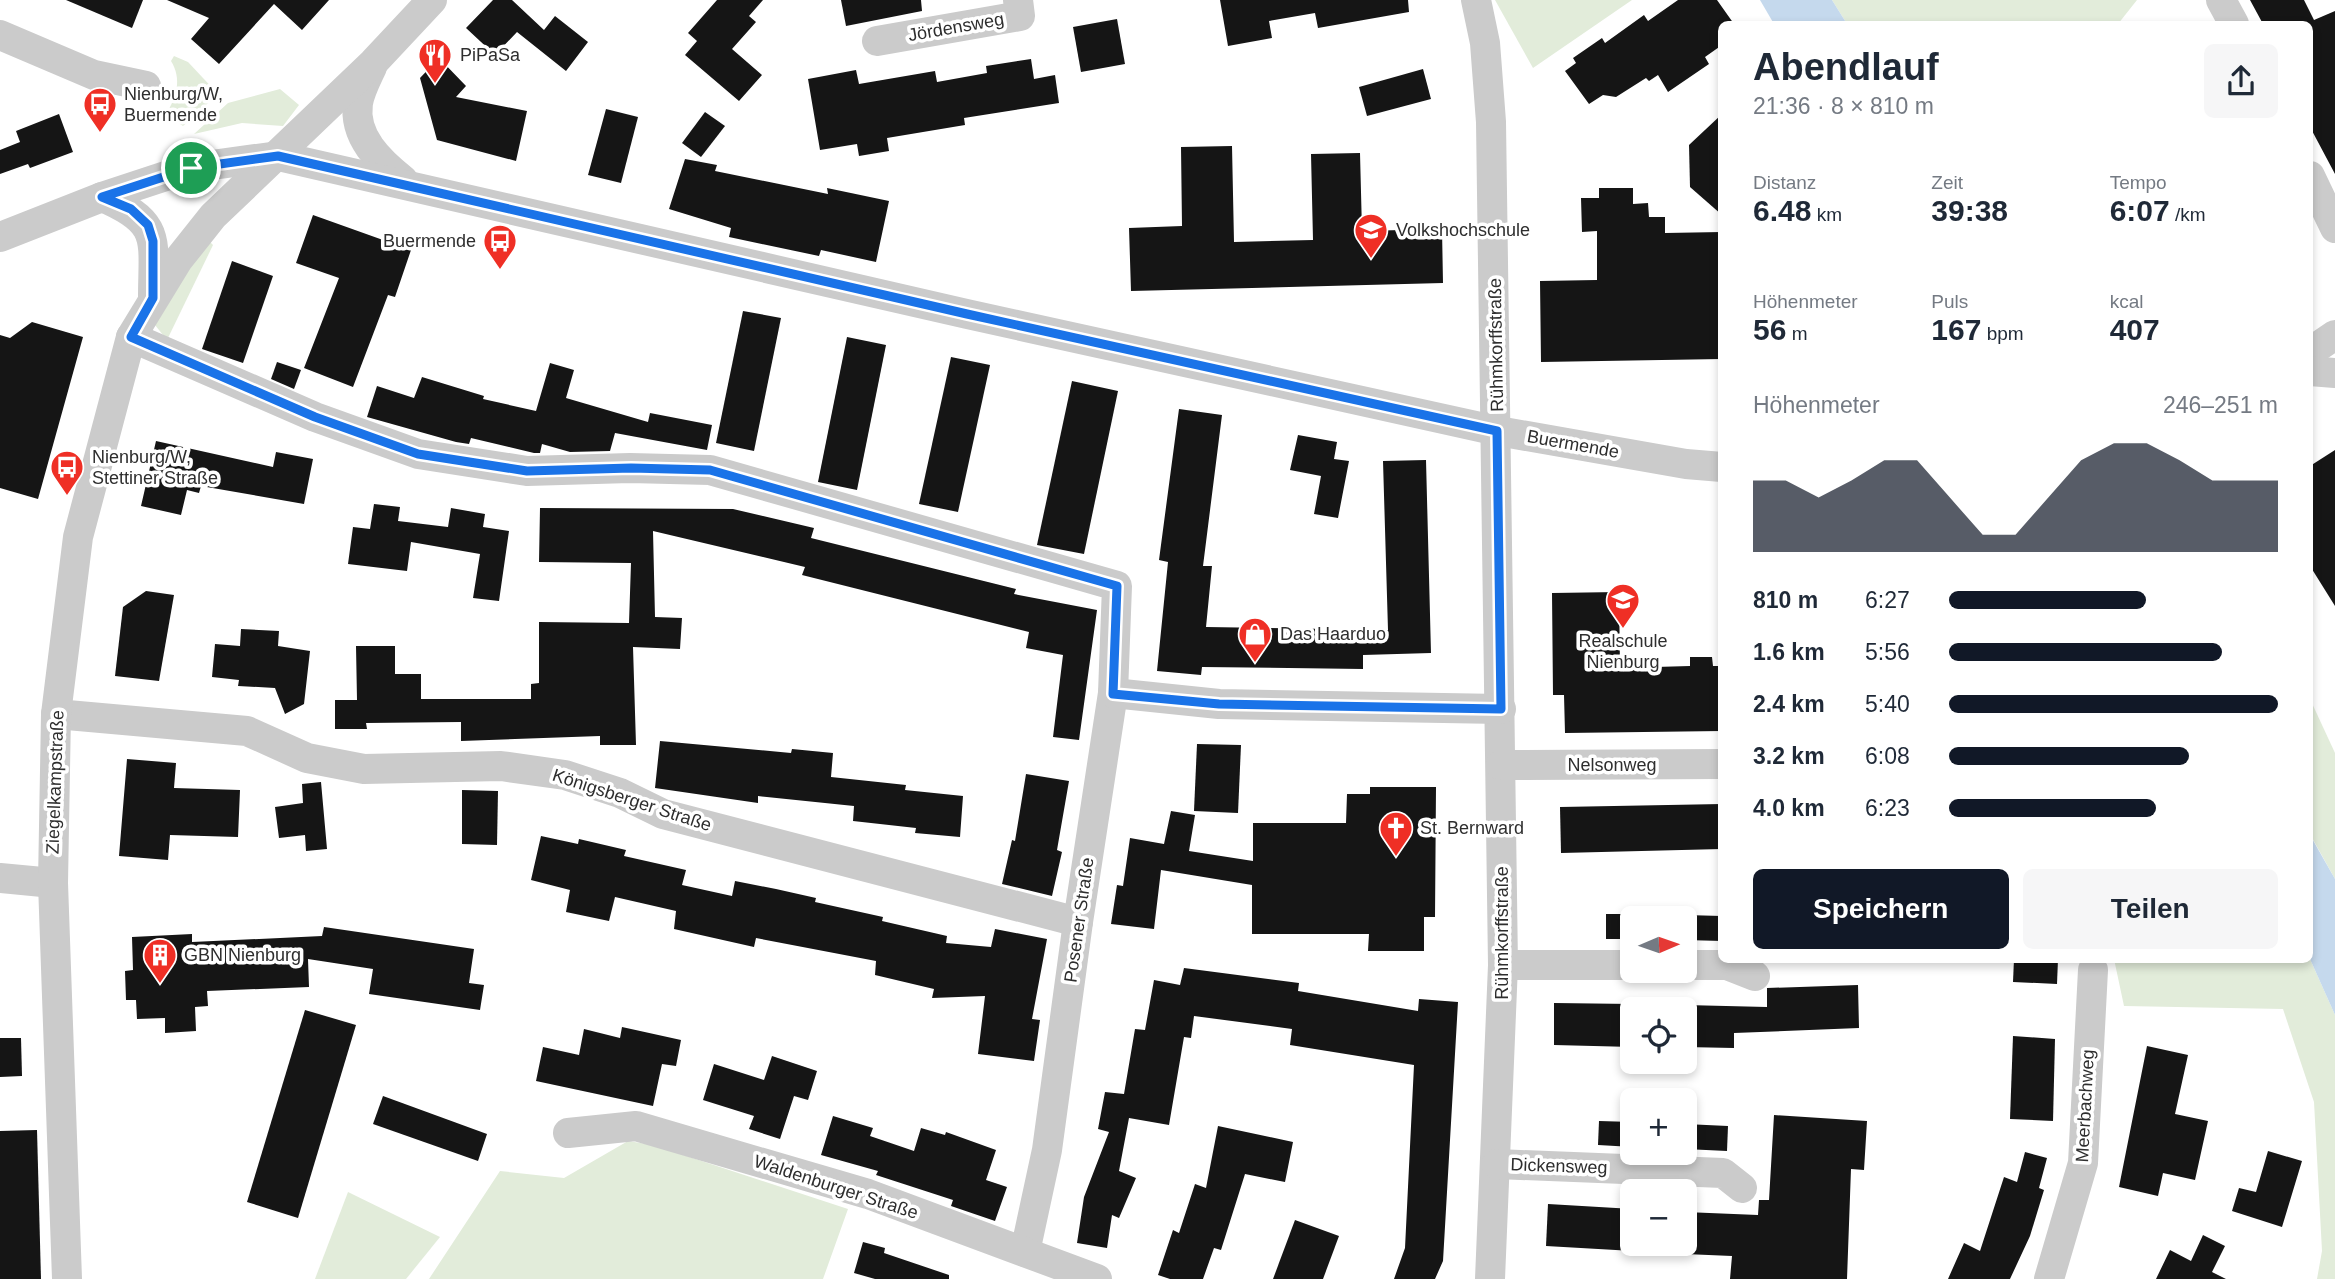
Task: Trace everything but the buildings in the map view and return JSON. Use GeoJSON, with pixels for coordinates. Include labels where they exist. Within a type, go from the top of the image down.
{"type":"FeatureCollection","features":[{"type":"Feature","properties":{"kind":"street","name":"Ziegelkampstraße"},"geometry":{"type":"LineString","coordinates":[[68,1279],[53,883],[56,715],[78,537],[131,337],[153,298],[213,216],[373,63],[432,0]]}},
{"type":"Feature","properties":{"kind":"street","name":"Jördensweg"},"geometry":{"type":"LineString","coordinates":[[877,41],[1020,16],[1018,0]]}},
{"type":"Feature","properties":{"kind":"street","name":"Rühmkorffstraße"},"geometry":{"type":"LineString","coordinates":[[1476,0],[1485,43],[1492,122],[1501,709],[1503,965],[1497,1164],[1490,1279]]}},
{"type":"Feature","properties":{"kind":"street"},"geometry":{"type":"LineString","coordinates":[[2221,0],[2232,21]]}},
{"type":"Feature","properties":{"kind":"street"},"geometry":{"type":"LineString","coordinates":[[0,36],[94,75],[146,86]]}},
{"type":"Feature","properties":{"kind":"street"},"geometry":{"type":"LineString","coordinates":[[373,63],[358,104],[359,124],[375,158],[409,186]]}},
{"type":"Feature","properties":{"kind":"street"},"geometry":{"type":"LineString","coordinates":[[0,237],[102,197],[191,168],[278,156]]}},
{"type":"Feature","properties":{"kind":"street","name":"Buermende"},"geometry":{"type":"LineString","coordinates":[[278,156],[967,314],[1497,431],[1686,464],[1718,467]]}},
{"type":"Feature","properties":{"kind":"street"},"geometry":{"type":"LineString","coordinates":[[2313,182],[2335,228]]}},
{"type":"Feature","properties":{"kind":"street","name":"Ziegelkampstraße"},"geometry":{"type":"LineString","coordinates":[[102,197],[131,209],[148,225],[153,241],[153,298]]}},
{"type":"Feature","properties":{"kind":"street"},"geometry":{"type":"LineString","coordinates":[[2313,350],[2335,335]]}},
{"type":"Feature","properties":{"kind":"street","name":"Posener Straße"},"geometry":{"type":"LineString","coordinates":[[131,337],[315,417],[418,454],[527,471],[631,468],[710,470],[1117,586],[1113,694],[1047,1150],[1025,1252]]}},
{"type":"Feature","properties":{"kind":"street"},"geometry":{"type":"LineString","coordinates":[[2313,371],[2335,373]]}},
{"type":"Feature","properties":{"kind":"street"},"geometry":{"type":"LineString","coordinates":[[1113,694],[1219,704],[1501,709]]}},
{"type":"Feature","properties":{"kind":"street","name":"Königsberger Straße"},"geometry":{"type":"LineString","coordinates":[[56,715],[247,731],[307,758],[364,769],[501,766],[565,775],[620,793],[663,814],[1078,922]]}},
{"type":"Feature","properties":{"kind":"street","name":"Nelsonweg"},"geometry":{"type":"LineString","coordinates":[[1501,765],[1718,764]]}},
{"type":"Feature","properties":{"kind":"street"},"geometry":{"type":"LineString","coordinates":[[0,878],[53,883]]}},
{"type":"Feature","properties":{"kind":"street"},"geometry":{"type":"LineString","coordinates":[[1503,965],[1620,965]]}},
{"type":"Feature","properties":{"kind":"street"},"geometry":{"type":"LineString","coordinates":[[1698,965],[1727,965],[1755,976]]}},
{"type":"Feature","properties":{"kind":"street","name":"Meerbachweg"},"geometry":{"type":"LineString","coordinates":[[2049,1279],[2083,1163],[2093,970]]}},
{"type":"Feature","properties":{"kind":"street","name":"Waldenburger Straße"},"geometry":{"type":"LineString","coordinates":[[568,1133],[636,1126],[869,1194],[1097,1279]]}},
{"type":"Feature","properties":{"kind":"street","name":"Dickensweg"},"geometry":{"type":"LineString","coordinates":[[1497,1164],[1723,1173],[1742,1188]]}},
{"type":"Feature","properties":{"kind":"green space"},"geometry":{"type":"Polygon","coordinates":[[[1495,0],[1632,0],[1533,68],[1495,0]]]}},
{"type":"Feature","properties":{"kind":"green space"},"geometry":{"type":"Polygon","coordinates":[[[1832,0],[2137,0],[2120,21],[1845,21],[1832,0]]]}},
{"type":"Feature","properties":{"kind":"green space"},"geometry":{"type":"Polygon","coordinates":[[[174,56],[188,62],[218,94],[183,126],[166,114],[177,88],[171,61],[174,56]]]}},
{"type":"Feature","properties":{"kind":"green space"},"geometry":{"type":"Polygon","coordinates":[[[280,89],[299,105],[283,126],[242,123],[194,134],[228,103],[280,89]]]}},
{"type":"Feature","properties":{"kind":"green space"},"geometry":{"type":"Polygon","coordinates":[[[207,239],[213,245],[167,340],[155,325],[207,239]]]}},
{"type":"Feature","properties":{"kind":"green space"},"geometry":{"type":"Polygon","coordinates":[[[2313,705],[2335,753],[2335,879],[2313,839],[2313,705]]]}},
{"type":"Feature","properties":{"kind":"green space"},"geometry":{"type":"Polygon","coordinates":[[[2115,963],[2312,963],[2335,1015],[2335,1279],[2317,1279],[2322,1251],[2314,1102],[2283,1009],[2124,1006],[2115,963]]]}},
{"type":"Feature","properties":{"kind":"green space"},"geometry":{"type":"Polygon","coordinates":[[[628,1141],[653,1145],[848,1209],[823,1279],[429,1279],[500,1171],[564,1178],[628,1141]]]}},
{"type":"Feature","properties":{"kind":"green space"},"geometry":{"type":"Polygon","coordinates":[[[348,1192],[440,1237],[406,1279],[315,1279],[348,1192]]]}},
{"type":"Feature","properties":{"kind":"water"},"geometry":{"type":"Polygon","coordinates":[[[1760,0],[1832,0],[1845,21],[1772,21],[1760,0]]]}},
{"type":"Feature","properties":{"kind":"water"},"geometry":{"type":"Polygon","coordinates":[[[2313,840],[2335,879],[2335,1015],[2312,963],[2313,840]]]}},
{"type":"Feature","properties":{"kind":"place","name":"PiPaSa"},"geometry":{"type":"Point","coordinates":[435,85]}},
{"type":"Feature","properties":{"kind":"place","name":"Nienburg/W, Buermende"},"geometry":{"type":"Point","coordinates":[100,134]}},
{"type":"Feature","properties":{"kind":"place","name":"Volkshochschule"},"geometry":{"type":"Point","coordinates":[1371,260]}},
{"type":"Feature","properties":{"kind":"place","name":"Buermende"},"geometry":{"type":"Point","coordinates":[500,271]}},
{"type":"Feature","properties":{"kind":"place","name":"Nienburg/W, Stettiner Straße"},"geometry":{"type":"Point","coordinates":[67,497]}},
{"type":"Feature","properties":{"kind":"place","name":"Realschule Nienburg"},"geometry":{"type":"Point","coordinates":[1623,630]}},
{"type":"Feature","properties":{"kind":"place","name":"Das Haarduo"},"geometry":{"type":"Point","coordinates":[1255,664]}},
{"type":"Feature","properties":{"kind":"place","name":"St. Bernward"},"geometry":{"type":"Point","coordinates":[1396,858]}},
{"type":"Feature","properties":{"kind":"place","name":"GBN Nienburg"},"geometry":{"type":"Point","coordinates":[160,985]}},
{"type":"Feature","properties":{"kind":"route"},"geometry":{"type":"LineString","coordinates":[[278,156],[330,166],[967,314],[1497,431],[1501,709],[1219,704],[1113,694],[1117,586],[710,470],[511,470],[418,454],[315,417],[131,337],[153,298],[153,241],[148,225],[131,209],[102,197],[191,168],[278,156]]}}]}
